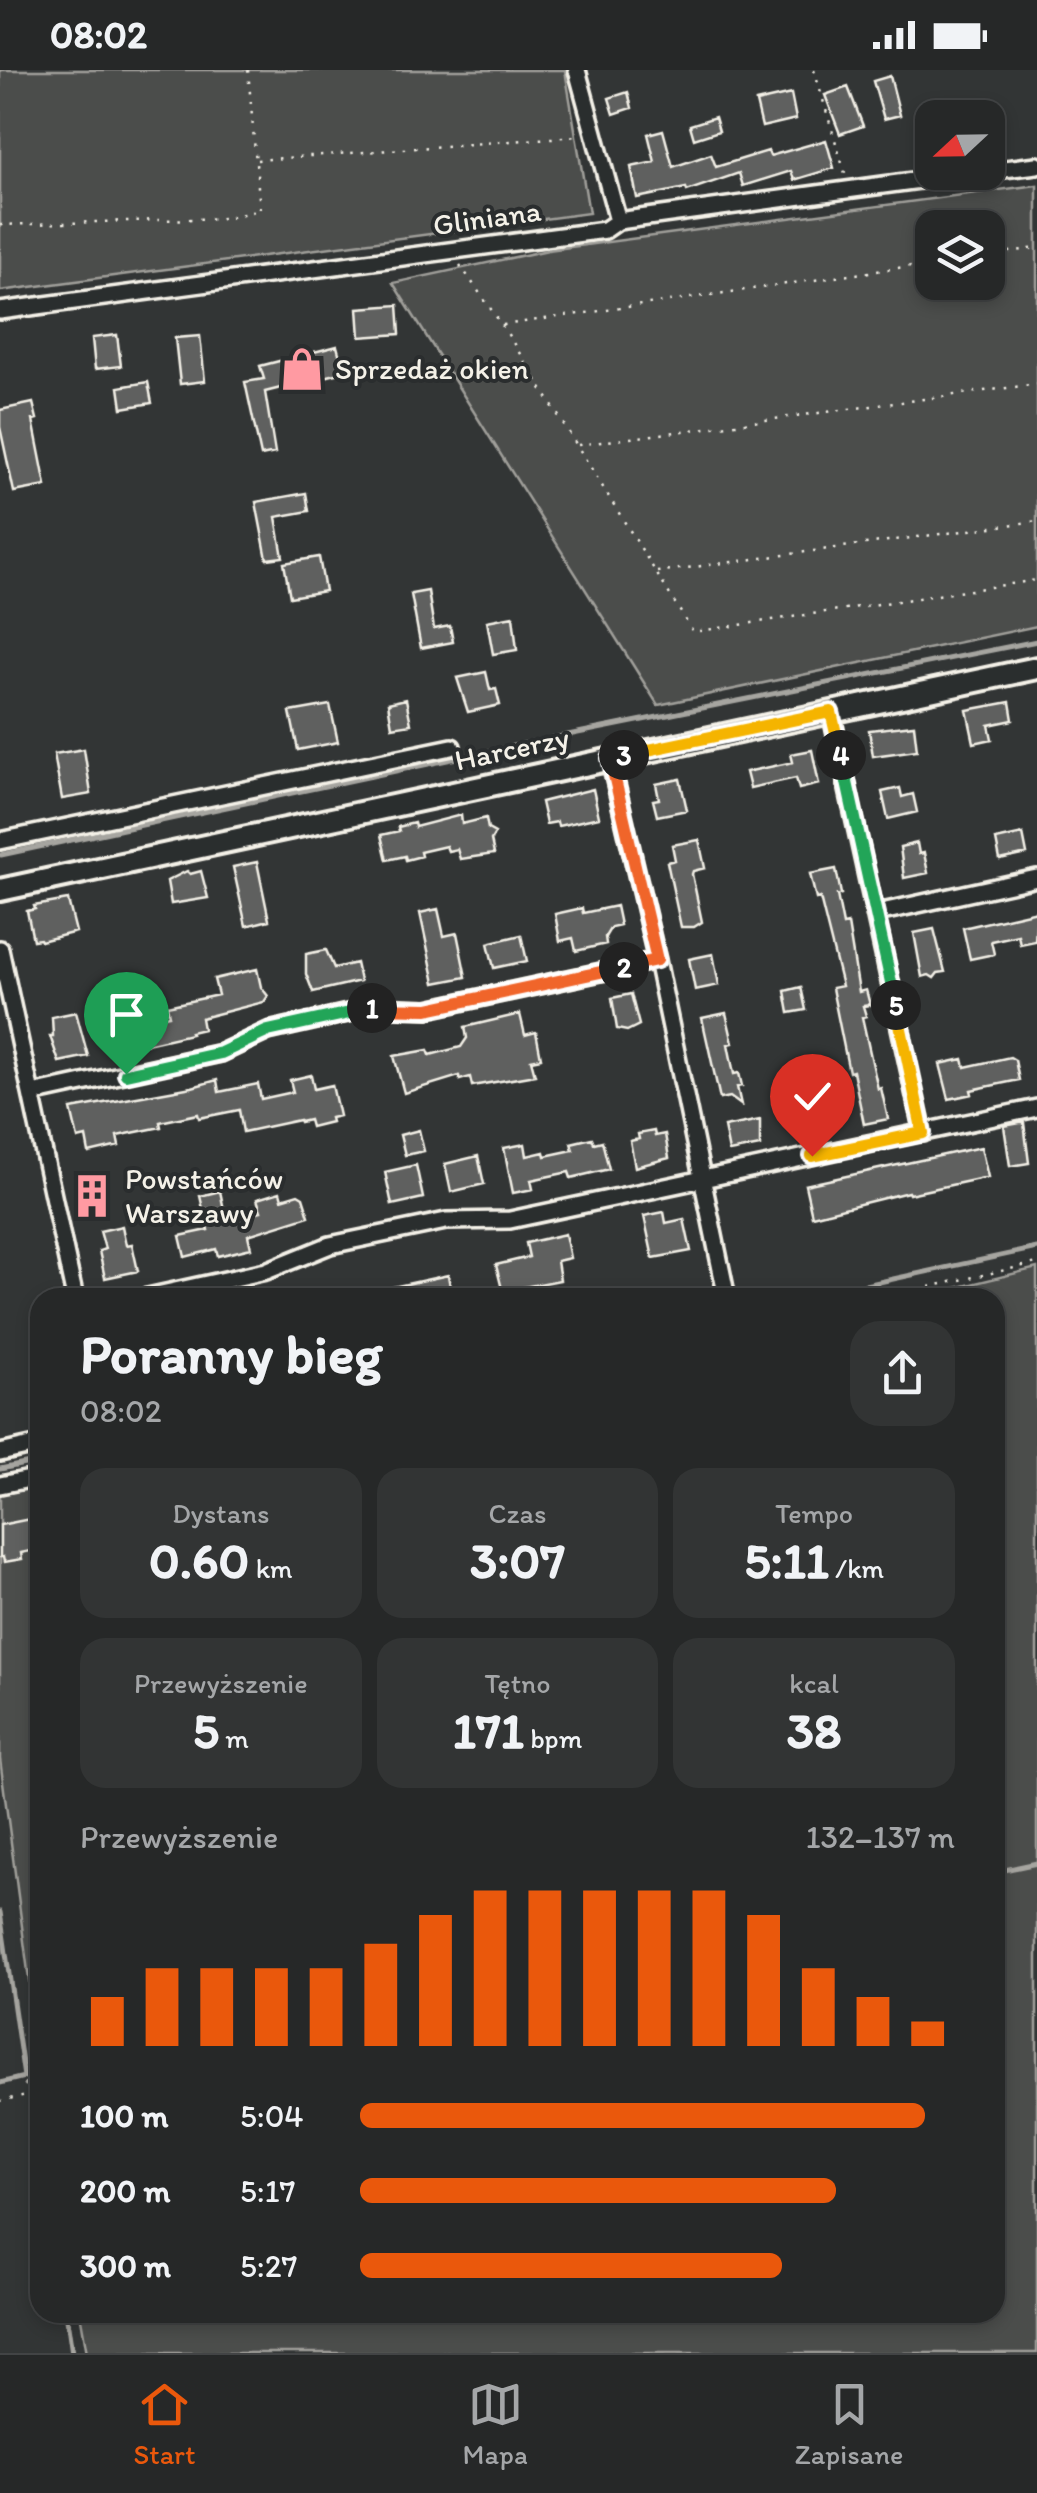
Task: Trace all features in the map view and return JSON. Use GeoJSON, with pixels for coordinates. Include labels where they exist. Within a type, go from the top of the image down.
{"type":"FeatureCollection","features":[{"type":"Feature","properties":{"kind":"street"},"geometry":{"type":"LineString","coordinates":[[577,70],[618,221]]}},
{"type":"Feature","properties":{"kind":"street"},"geometry":{"type":"LineString","coordinates":[[1005,170],[1037,165]]}},
{"type":"Feature","properties":{"kind":"street","name":"Gliniana"},"geometry":{"type":"LineString","coordinates":[[0,310],[605,230],[618,221],[915,180]]}},
{"type":"Feature","properties":{"kind":"street","name":"Harcerzy"},"geometry":{"type":"LineString","coordinates":[[0,890],[1037,668]]}},
{"type":"Feature","properties":{"kind":"street"},"geometry":{"type":"LineString","coordinates":[[831,712],[878,913],[923,1133]]}},
{"type":"Feature","properties":{"kind":"street","name":"Harcerzy"},"geometry":{"type":"LineString","coordinates":[[0,841],[452,747]]}},
{"type":"Feature","properties":{"kind":"street"},"geometry":{"type":"LineString","coordinates":[[610,758],[657,960],[725,1288]]}},
{"type":"Feature","properties":{"kind":"street"},"geometry":{"type":"LineString","coordinates":[[878,913],[1037,878]]}},
{"type":"Feature","properties":{"kind":"street"},"geometry":{"type":"LineString","coordinates":[[0,949],[73,1288]]}},
{"type":"Feature","properties":{"kind":"street"},"geometry":{"type":"LineString","coordinates":[[32,1094],[221,1053],[268,1031],[374,1008],[428,1009],[657,960]]}},
{"type":"Feature","properties":{"kind":"street"},"geometry":{"type":"LineString","coordinates":[[190,1288],[266,1272],[330,1245],[446,1220],[510,1220],[1037,1108]]}},
{"type":"Feature","properties":{"kind":"street"},"geometry":{"type":"LineString","coordinates":[[0,1453],[30,1446]]}},
{"type":"Feature","properties":{"kind":"street"},"geometry":{"type":"LineString","coordinates":[[0,1484],[30,1478]]}},
{"type":"Feature","properties":{"kind":"path"},"geometry":{"type":"LineString","coordinates":[[0,225],[226,218],[260,210],[248,70]]}},
{"type":"Feature","properties":{"kind":"path"},"geometry":{"type":"LineString","coordinates":[[814,70],[850,189]]}},
{"type":"Feature","properties":{"kind":"path"},"geometry":{"type":"LineString","coordinates":[[256,160],[595,135]]}},
{"type":"Feature","properties":{"kind":"path"},"geometry":{"type":"LineString","coordinates":[[1005,253],[1037,248]]}},
{"type":"Feature","properties":{"kind":"path"},"geometry":{"type":"LineString","coordinates":[[451,251],[502,325],[693,632],[1037,580]]}},
{"type":"Feature","properties":{"kind":"path"},"geometry":{"type":"LineString","coordinates":[[502,325],[915,265]]}},
{"type":"Feature","properties":{"kind":"path"},"geometry":{"type":"LineString","coordinates":[[577,445],[1037,384]]}},
{"type":"Feature","properties":{"kind":"path"},"geometry":{"type":"LineString","coordinates":[[656,572],[1037,521]]}},
{"type":"Feature","properties":{"kind":"path"},"geometry":{"type":"LineString","coordinates":[[925,1288],[1037,1264]]}},
{"type":"Feature","properties":{"kind":"path"},"geometry":{"type":"LineString","coordinates":[[0,2101],[30,2094]]}},
{"type":"Feature","properties":{"kind":"shaded area"},"geometry":{"type":"Polygon","coordinates":[[[0,70],[565,70],[589,213],[0,291],[0,70]]]}},
{"type":"Feature","properties":{"kind":"shaded area"},"geometry":{"type":"Polygon","coordinates":[[[1037,185],[1037,626],[658,705],[393,283],[548,250],[1037,185]]]}},
{"type":"Feature","properties":{"kind":"shaded area"},"geometry":{"type":"Polygon","coordinates":[[[1037,1268],[1037,2353],[87,2353],[82,2323],[1005,2323],[1005,1288],[955,1288],[1037,1268]]]}},
{"type":"Feature","properties":{"kind":"shaded area"},"geometry":{"type":"Polygon","coordinates":[[[30,1484],[30,1987],[0,1759],[0,1489],[30,1484]]]}},
{"type":"Feature","properties":{"kind":"building"},"geometry":{"type":"Polygon","coordinates":[[[890,76],[900,115],[884,119],[873,81],[890,76]]]}},
{"type":"Feature","properties":{"kind":"building"},"geometry":{"type":"Polygon","coordinates":[[[848,87],[863,126],[840,134],[825,95],[848,87]]]}},
{"type":"Feature","properties":{"kind":"building"},"geometry":{"type":"Polygon","coordinates":[[[628,92],[632,108],[614,114],[609,98],[628,92]]]}},
{"type":"Feature","properties":{"kind":"building"},"geometry":{"type":"Polygon","coordinates":[[[791,94],[796,119],[762,127],[756,102],[791,94]]]}},
{"type":"Feature","properties":{"kind":"building"},"geometry":{"type":"Polygon","coordinates":[[[715,117],[719,131],[694,139],[690,125],[715,117]]]}},
{"type":"Feature","properties":{"kind":"building"},"geometry":{"type":"Polygon","coordinates":[[[663,130],[673,167],[711,154],[716,167],[768,151],[770,156],[826,140],[834,168],[794,180],[791,171],[743,186],[739,173],[687,191],[686,188],[637,198],[631,167],[655,162],[648,134],[663,130]]]}},
{"type":"Feature","properties":{"kind":"building"},"geometry":{"type":"Polygon","coordinates":[[[398,305],[400,334],[360,337],[358,308],[398,305]]]}},
{"type":"Feature","properties":{"kind":"building"},"geometry":{"type":"Polygon","coordinates":[[[117,335],[121,366],[95,369],[92,338],[117,335]]]}},
{"type":"Feature","properties":{"kind":"building"},"geometry":{"type":"Polygon","coordinates":[[[200,336],[205,381],[180,384],[175,338],[200,336]]]}},
{"type":"Feature","properties":{"kind":"building","name":"Sprzedaż okien"},"geometry":{"type":"Polygon","coordinates":[[[337,346],[344,372],[265,392],[275,453],[261,456],[245,382],[264,379],[260,366],[337,346]]]}},
{"type":"Feature","properties":{"kind":"building"},"geometry":{"type":"Polygon","coordinates":[[[148,382],[152,403],[122,408],[119,387],[148,382]]]}},
{"type":"Feature","properties":{"kind":"building"},"geometry":{"type":"Polygon","coordinates":[[[33,403],[46,486],[14,492],[0,410],[33,403]]]}},
{"type":"Feature","properties":{"kind":"building"},"geometry":{"type":"Polygon","coordinates":[[[306,493],[309,511],[276,517],[283,557],[267,559],[256,502],[306,493]]]}},
{"type":"Feature","properties":{"kind":"building"},"geometry":{"type":"Polygon","coordinates":[[[319,557],[325,591],[290,597],[284,563],[319,557]]]}},
{"type":"Feature","properties":{"kind":"building"},"geometry":{"type":"Polygon","coordinates":[[[428,591],[434,629],[450,626],[453,642],[421,648],[411,594],[428,591]]]}},
{"type":"Feature","properties":{"kind":"building"},"geometry":{"type":"Polygon","coordinates":[[[513,616],[517,650],[493,654],[487,621],[513,616]]]}},
{"type":"Feature","properties":{"kind":"building"},"geometry":{"type":"Polygon","coordinates":[[[486,672],[490,690],[496,689],[500,705],[468,712],[457,678],[486,672]]]}},
{"type":"Feature","properties":{"kind":"building"},"geometry":{"type":"Polygon","coordinates":[[[406,699],[411,724],[392,727],[388,703],[406,699]]]}},
{"type":"Feature","properties":{"kind":"building"},"geometry":{"type":"Polygon","coordinates":[[[1010,702],[1013,720],[989,725],[992,739],[974,743],[967,710],[1010,702]]]}},
{"type":"Feature","properties":{"kind":"building"},"geometry":{"type":"Polygon","coordinates":[[[330,705],[338,742],[298,750],[290,712],[330,705]]]}},
{"type":"Feature","properties":{"kind":"building"},"geometry":{"type":"Polygon","coordinates":[[[914,725],[917,750],[873,756],[869,730],[914,725]]]}},
{"type":"Feature","properties":{"kind":"building"},"geometry":{"type":"Polygon","coordinates":[[[84,749],[91,794],[62,799],[54,754],[84,749]]]}},
{"type":"Feature","properties":{"kind":"building"},"geometry":{"type":"Polygon","coordinates":[[[812,750],[819,784],[799,789],[796,778],[750,788],[746,772],[793,762],[791,754],[812,750]]]}},
{"type":"Feature","properties":{"kind":"building"},"geometry":{"type":"Polygon","coordinates":[[[680,779],[687,810],[657,816],[653,800],[659,799],[656,784],[680,779]]]}},
{"type":"Feature","properties":{"kind":"building"},"geometry":{"type":"Polygon","coordinates":[[[900,788],[902,797],[913,794],[917,812],[888,819],[882,792],[900,788]]]}},
{"type":"Feature","properties":{"kind":"building"},"geometry":{"type":"Polygon","coordinates":[[[593,789],[599,817],[558,826],[557,822],[546,824],[541,802],[593,789]]]}},
{"type":"Feature","properties":{"kind":"building"},"geometry":{"type":"Polygon","coordinates":[[[461,815],[462,824],[486,818],[488,829],[495,833],[491,840],[494,854],[460,859],[457,849],[448,851],[446,846],[406,860],[405,856],[387,860],[381,835],[414,823],[415,827],[461,815]]]}},
{"type":"Feature","properties":{"kind":"building"},"geometry":{"type":"Polygon","coordinates":[[[1023,834],[1027,854],[1000,860],[996,840],[1023,834]]]}},
{"type":"Feature","properties":{"kind":"building"},"geometry":{"type":"Polygon","coordinates":[[[699,840],[705,868],[692,874],[702,922],[694,927],[681,927],[667,862],[675,860],[672,845],[699,840]]]}},
{"type":"Feature","properties":{"kind":"building"},"geometry":{"type":"Polygon","coordinates":[[[917,843],[919,854],[924,853],[928,873],[904,878],[900,847],[917,843]]]}},
{"type":"Feature","properties":{"kind":"building"},"geometry":{"type":"Polygon","coordinates":[[[257,862],[269,920],[246,926],[233,867],[257,862]]]}},
{"type":"Feature","properties":{"kind":"building"},"geometry":{"type":"Polygon","coordinates":[[[836,869],[841,894],[837,895],[843,925],[848,924],[859,992],[866,990],[870,1005],[863,1006],[866,1016],[862,1017],[888,1119],[864,1124],[832,988],[842,986],[820,898],[816,899],[810,874],[836,869]]]}},
{"type":"Feature","properties":{"kind":"building"},"geometry":{"type":"Polygon","coordinates":[[[187,871],[201,871],[208,898],[171,904],[167,881],[187,871]]]}},
{"type":"Feature","properties":{"kind":"building"},"geometry":{"type":"Polygon","coordinates":[[[68,900],[76,932],[33,940],[27,911],[35,909],[34,906],[68,900]]]}},
{"type":"Feature","properties":{"kind":"building"},"geometry":{"type":"Polygon","coordinates":[[[616,906],[620,925],[611,927],[606,944],[576,951],[573,938],[560,941],[555,914],[616,906]]]}},
{"type":"Feature","properties":{"kind":"building"},"geometry":{"type":"Polygon","coordinates":[[[438,909],[444,936],[457,933],[466,977],[435,983],[420,913],[438,909]]]}},
{"type":"Feature","properties":{"kind":"building"},"geometry":{"type":"Polygon","coordinates":[[[1037,911],[1035,941],[1020,944],[1018,935],[991,941],[994,954],[970,959],[963,928],[1037,911]]]}},
{"type":"Feature","properties":{"kind":"building"},"geometry":{"type":"Polygon","coordinates":[[[934,929],[945,972],[934,978],[922,977],[914,933],[934,929]]]}},
{"type":"Feature","properties":{"kind":"building"},"geometry":{"type":"Polygon","coordinates":[[[521,935],[527,961],[494,968],[488,943],[521,935]]]}},
{"type":"Feature","properties":{"kind":"building"},"geometry":{"type":"Polygon","coordinates":[[[326,950],[334,968],[356,963],[360,981],[313,992],[306,974],[306,954],[326,950]]]}},
{"type":"Feature","properties":{"kind":"building"},"geometry":{"type":"Polygon","coordinates":[[[713,954],[719,985],[695,990],[689,959],[713,954]]]}},
{"type":"Feature","properties":{"kind":"building"},"geometry":{"type":"Polygon","coordinates":[[[257,969],[261,987],[268,996],[264,1002],[201,1018],[203,1029],[191,1034],[116,1051],[108,1018],[141,1011],[143,1020],[169,1015],[167,1006],[218,995],[214,979],[257,969]]]}},
{"type":"Feature","properties":{"kind":"building"},"geometry":{"type":"Polygon","coordinates":[[[801,987],[806,1010],[789,1013],[785,991],[801,987]]]}},
{"type":"Feature","properties":{"kind":"building"},"geometry":{"type":"Polygon","coordinates":[[[631,994],[639,1025],[627,1031],[617,1029],[612,998],[631,994]]]}},
{"type":"Feature","properties":{"kind":"building"},"geometry":{"type":"Polygon","coordinates":[[[76,1012],[88,1056],[59,1062],[50,1036],[52,1017],[76,1012]]]}},
{"type":"Feature","properties":{"kind":"building"},"geometry":{"type":"Polygon","coordinates":[[[726,1013],[733,1043],[728,1044],[734,1074],[739,1073],[742,1086],[737,1087],[741,1105],[730,1097],[720,1099],[702,1018],[726,1013]]]}},
{"type":"Feature","properties":{"kind":"building"},"geometry":{"type":"Polygon","coordinates":[[[520,1014],[525,1035],[536,1032],[541,1058],[531,1060],[535,1075],[472,1086],[470,1077],[460,1080],[459,1076],[404,1093],[394,1056],[428,1050],[430,1055],[461,1047],[467,1038],[465,1027],[520,1014]]]}},
{"type":"Feature","properties":{"kind":"building"},"geometry":{"type":"Polygon","coordinates":[[[1010,1057],[1015,1060],[1019,1080],[949,1099],[940,1064],[963,1059],[965,1067],[1010,1057]]]}},
{"type":"Feature","properties":{"kind":"building"},"geometry":{"type":"Polygon","coordinates":[[[311,1075],[314,1089],[332,1085],[339,1116],[311,1127],[309,1120],[299,1120],[243,1132],[239,1110],[199,1118],[198,1114],[117,1136],[119,1146],[89,1153],[86,1137],[78,1139],[71,1109],[217,1080],[219,1092],[258,1084],[261,1099],[293,1092],[290,1080],[311,1075]]]}},
{"type":"Feature","properties":{"kind":"building"},"geometry":{"type":"Polygon","coordinates":[[[760,1120],[760,1146],[729,1152],[724,1127],[760,1120]]]}},
{"type":"Feature","properties":{"kind":"building"},"geometry":{"type":"Polygon","coordinates":[[[1024,1123],[1029,1163],[1010,1166],[1004,1126],[1024,1123]]]}},
{"type":"Feature","properties":{"kind":"building"},"geometry":{"type":"Polygon","coordinates":[[[419,1130],[424,1151],[405,1155],[400,1135],[419,1130]]]}},
{"type":"Feature","properties":{"kind":"building"},"geometry":{"type":"Polygon","coordinates":[[[654,1131],[655,1136],[665,1134],[669,1158],[635,1167],[630,1141],[639,1139],[638,1134],[654,1131]]]}},
{"type":"Feature","properties":{"kind":"building"},"geometry":{"type":"Polygon","coordinates":[[[592,1138],[594,1143],[602,1141],[609,1169],[571,1178],[569,1172],[531,1180],[533,1189],[513,1193],[504,1148],[525,1144],[527,1156],[544,1152],[545,1156],[573,1150],[571,1143],[592,1138]]]}},
{"type":"Feature","properties":{"kind":"building"},"geometry":{"type":"Polygon","coordinates":[[[981,1147],[988,1177],[812,1216],[805,1185],[981,1147]]]}},
{"type":"Feature","properties":{"kind":"building"},"geometry":{"type":"Polygon","coordinates":[[[478,1156],[484,1184],[451,1192],[445,1164],[478,1156]]]}},
{"type":"Feature","properties":{"kind":"building"},"geometry":{"type":"Polygon","coordinates":[[[416,1165],[423,1198],[392,1205],[385,1172],[416,1165]]]}},
{"type":"Feature","properties":{"kind":"building"},"geometry":{"type":"Polygon","coordinates":[[[220,1191],[226,1219],[261,1211],[257,1199],[280,1192],[282,1199],[298,1194],[303,1197],[309,1216],[248,1235],[251,1248],[218,1256],[216,1249],[185,1257],[180,1236],[208,1230],[200,1196],[220,1191]]]}},
{"type":"Feature","properties":{"kind":"building"},"geometry":{"type":"Polygon","coordinates":[[[664,1212],[666,1223],[684,1219],[691,1251],[653,1258],[644,1216],[664,1212]]]}},
{"type":"Feature","properties":{"kind":"building"},"geometry":{"type":"Polygon","coordinates":[[[122,1226],[126,1245],[132,1244],[138,1271],[105,1278],[99,1251],[105,1249],[100,1231],[122,1226]]]}},
{"type":"Feature","properties":{"kind":"building"},"geometry":{"type":"Polygon","coordinates":[[[565,1234],[570,1258],[557,1261],[560,1280],[524,1288],[502,1288],[496,1265],[529,1257],[526,1243],[565,1234]]]}},
{"type":"Feature","properties":{"kind":"building"},"geometry":{"type":"Polygon","coordinates":[[[448,1275],[450,1288],[388,1288],[448,1275]]]}},
{"type":"Feature","properties":{"kind":"building"},"geometry":{"type":"Polygon","coordinates":[[[30,1519],[30,1551],[21,1553],[22,1559],[4,1562],[0,1557],[0,1525],[30,1519]]]}},
{"type":"Feature","properties":{"kind":"waterway"},"geometry":{"type":"LineString","coordinates":[[1,855],[518,745],[1037,641]]}},
{"type":"Feature","properties":{"kind":"waterway"},"geometry":{"type":"LineString","coordinates":[[851,1288],[1037,1248]]}},
{"type":"Feature","properties":{"kind":"waterway"},"geometry":{"type":"LineString","coordinates":[[0,1469],[30,1463]]}},
{"type":"Feature","properties":{"kind":"waterway"},"geometry":{"type":"LineString","coordinates":[[1005,1870],[1037,1863]]}},
{"type":"Feature","properties":{"kind":"waterway"},"geometry":{"type":"LineString","coordinates":[[0,1912],[24,2077],[0,2083]]}},
{"type":"Feature","properties":{"kind":"waterway"},"geometry":{"type":"LineString","coordinates":[[26,2084],[30,2083]]}},
{"type":"Feature","properties":{"kind":"waterway"},"geometry":{"type":"LineString","coordinates":[[68,2323],[72,2353]]}},
{"type":"Feature","properties":{"kind":"place","name":"Sprzedaż okien"},"geometry":{"type":"Point","coordinates":[302,369]}},
{"type":"Feature","properties":{"kind":"place","name":"Powstańców Warszawy"},"geometry":{"type":"Point","coordinates":[92,1196]}},
{"type":"Feature","properties":{"kind":"route"},"geometry":{"type":"LineString","coordinates":[[126,1074],[221,1053],[268,1031],[374,1008],[428,1009],[657,960],[610,758],[831,712],[878,913],[923,1133],[812,1156]]}}]}
